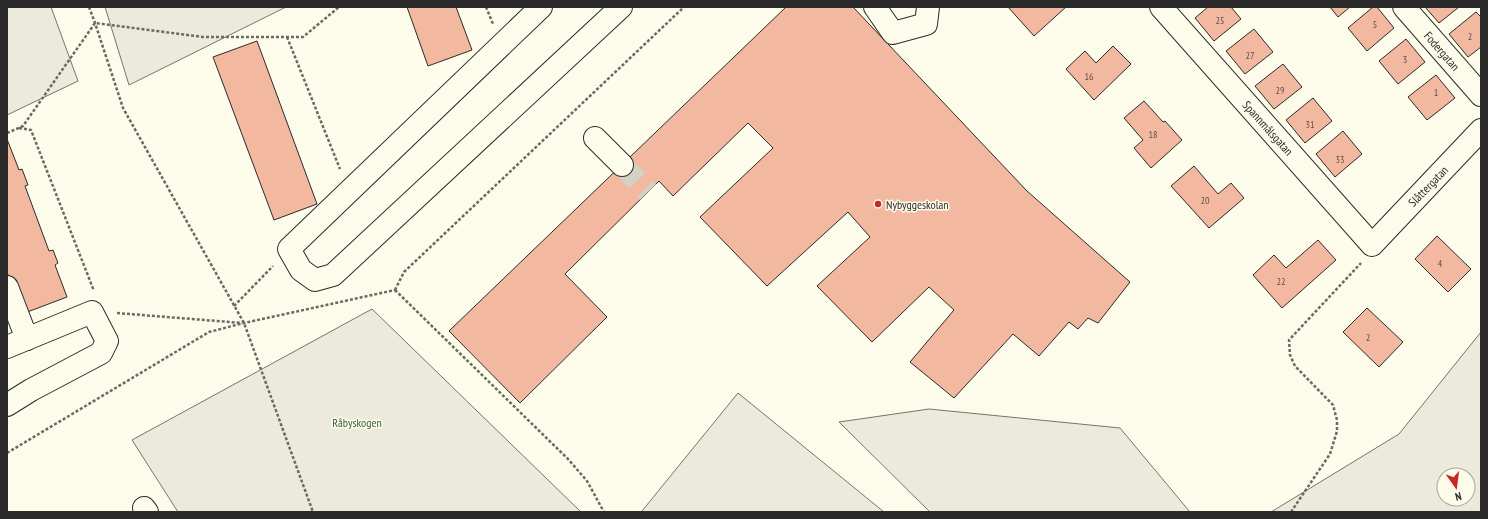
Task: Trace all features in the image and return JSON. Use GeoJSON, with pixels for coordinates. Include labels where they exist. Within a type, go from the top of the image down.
{"type":"FeatureCollection","features":[{"type":"Feature","properties":{"kind":"street"},"geometry":{"type":"LineString","coordinates":[[541,7],[289,249],[301,270],[315,280],[333,275],[621,7]]}},
{"type":"Feature","properties":{"kind":"street"},"geometry":{"type":"LineString","coordinates":[[875,7],[894,33],[926,24],[928,7]]}},
{"type":"Feature","properties":{"kind":"street","name":"Spannmålsgatan"},"geometry":{"type":"LineString","coordinates":[[1161,7],[1373,243]]}},
{"type":"Feature","properties":{"kind":"street","name":"Fodergatan"},"geometry":{"type":"LineString","coordinates":[[1404,7],[1481,95]]}},
{"type":"Feature","properties":{"kind":"street","name":"Slåttergatan"},"geometry":{"type":"LineString","coordinates":[[1373,243],[1481,130]]}},
{"type":"Feature","properties":{"kind":"street"},"geometry":{"type":"LineString","coordinates":[[595,138],[622,165]]}},
{"type":"Feature","properties":{"kind":"street"},"geometry":{"type":"LineString","coordinates":[[7,288],[17,343],[92,312],[107,341],[102,353],[31,390],[7,405]]}},
{"type":"Feature","properties":{"kind":"path"},"geometry":{"type":"LineString","coordinates":[[89,7],[96,23],[123,108],[244,323],[313,512]]}},
{"type":"Feature","properties":{"kind":"path"},"geometry":{"type":"LineString","coordinates":[[96,23],[202,37],[303,37],[339,7]]}},
{"type":"Feature","properties":{"kind":"path"},"geometry":{"type":"LineString","coordinates":[[395,290],[404,272],[684,7]]}},
{"type":"Feature","properties":{"kind":"path"},"geometry":{"type":"LineString","coordinates":[[7,132],[23,126],[96,23]]}},
{"type":"Feature","properties":{"kind":"path"},"geometry":{"type":"LineString","coordinates":[[287,37],[350,192]]}},
{"type":"Feature","properties":{"kind":"path"},"geometry":{"type":"LineString","coordinates":[[18,127],[32,130],[94,292],[92,312],[244,323]]}},
{"type":"Feature","properties":{"kind":"path"},"geometry":{"type":"LineString","coordinates":[[1290,512],[1330,454],[1337,431],[1337,420],[1333,405],[1295,366],[1290,355],[1290,340],[1360,265],[1373,243]]}},
{"type":"Feature","properties":{"kind":"path"},"geometry":{"type":"LineString","coordinates":[[234,306],[289,249]]}},
{"type":"Feature","properties":{"kind":"path"},"geometry":{"type":"LineString","coordinates":[[7,453],[209,332],[395,290]]}},
{"type":"Feature","properties":{"kind":"path"},"geometry":{"type":"LineString","coordinates":[[395,290],[568,459],[587,481],[604,512]]}},
{"type":"Feature","properties":{"kind":"green space"},"geometry":{"type":"Polygon","coordinates":[[[7,7],[51,7],[78,81],[7,115],[7,7]]]}},
{"type":"Feature","properties":{"kind":"green space"},"geometry":{"type":"Polygon","coordinates":[[[105,7],[286,7],[129,85],[105,7]]]}},
{"type":"Feature","properties":{"kind":"green space","name":"Råbyskogen"},"geometry":{"type":"Polygon","coordinates":[[[372,309],[581,512],[178,512],[132,440],[372,309]]]}},
{"type":"Feature","properties":{"kind":"green space"},"geometry":{"type":"Polygon","coordinates":[[[1481,332],[1481,512],[1271,512],[1399,434],[1481,332]]]}},
{"type":"Feature","properties":{"kind":"green space"},"geometry":{"type":"Polygon","coordinates":[[[738,393],[884,512],[643,512],[642,511],[738,393]]]}},
{"type":"Feature","properties":{"kind":"green space"},"geometry":{"type":"Polygon","coordinates":[[[929,409],[1120,428],[1190,512],[930,512],[839,422],[929,409]]]}},
{"type":"Feature","properties":{"kind":"building"},"geometry":{"type":"Polygon","coordinates":[[[407,7],[456,7],[472,50],[428,66],[407,7]]]}},
{"type":"Feature","properties":{"kind":"building","name":"Nybyggeskolan"},"geometry":{"type":"Polygon","coordinates":[[[786,7],[853,7],[1027,191],[1130,282],[1098,323],[1088,318],[1078,329],[1069,322],[1039,356],[1013,334],[954,398],[910,362],[954,310],[929,287],[872,342],[817,286],[870,237],[848,212],[767,286],[700,217],[773,148],[748,123],[673,196],[659,181],[565,274],[607,317],[520,403],[449,331],[786,7]]]}},
{"type":"Feature","properties":{"kind":"building"},"geometry":{"type":"Polygon","coordinates":[[[1008,7],[1066,7],[1034,36],[1008,7]]]}},
{"type":"Feature","properties":{"kind":"building"},"geometry":{"type":"Polygon","coordinates":[[[1208,7],[1231,7],[1241,19],[1214,41],[1195,18],[1208,7]]]}},
{"type":"Feature","properties":{"kind":"building"},"geometry":{"type":"Polygon","coordinates":[[[1330,7],[1350,7],[1338,17],[1330,7]]]}},
{"type":"Feature","properties":{"kind":"building"},"geometry":{"type":"Polygon","coordinates":[[[1373,7],[1377,7],[1394,28],[1367,51],[1348,28],[1373,7]]]}},
{"type":"Feature","properties":{"kind":"building"},"geometry":{"type":"Polygon","coordinates":[[[1425,7],[1459,7],[1439,23],[1425,7]]]}},
{"type":"Feature","properties":{"kind":"building"},"geometry":{"type":"Polygon","coordinates":[[[1476,12],[1481,17],[1481,47],[1468,57],[1449,34],[1476,12]]]}},
{"type":"Feature","properties":{"kind":"building"},"geometry":{"type":"Polygon","coordinates":[[[1254,29],[1273,52],[1245,74],[1226,51],[1254,29]]]}},
{"type":"Feature","properties":{"kind":"building"},"geometry":{"type":"Polygon","coordinates":[[[1406,39],[1425,62],[1398,84],[1379,61],[1406,39]]]}},
{"type":"Feature","properties":{"kind":"building"},"geometry":{"type":"Polygon","coordinates":[[[257,41],[317,204],[274,220],[213,57],[257,41]]]}},
{"type":"Feature","properties":{"kind":"building"},"geometry":{"type":"Polygon","coordinates":[[[1113,46],[1131,64],[1094,100],[1066,69],[1085,51],[1096,63],[1113,46]]]}},
{"type":"Feature","properties":{"kind":"building"},"geometry":{"type":"Polygon","coordinates":[[[1283,64],[1302,87],[1274,109],[1255,86],[1283,64]]]}},
{"type":"Feature","properties":{"kind":"building"},"geometry":{"type":"Polygon","coordinates":[[[1436,75],[1455,98],[1427,120],[1408,97],[1436,75]]]}},
{"type":"Feature","properties":{"kind":"building"},"geometry":{"type":"Polygon","coordinates":[[[1313,98],[1332,121],[1305,143],[1286,120],[1313,98]]]}},
{"type":"Feature","properties":{"kind":"building"},"geometry":{"type":"Polygon","coordinates":[[[1144,101],[1182,140],[1151,168],[1134,148],[1143,140],[1124,118],[1144,101]]]}},
{"type":"Feature","properties":{"kind":"building"},"geometry":{"type":"Polygon","coordinates":[[[1343,131],[1362,154],[1335,177],[1316,154],[1343,131]]]}},
{"type":"Feature","properties":{"kind":"building"},"geometry":{"type":"Polygon","coordinates":[[[7,139],[19,170],[22,169],[28,185],[25,186],[49,251],[53,250],[58,263],[55,265],[67,297],[22,314],[7,272],[7,139]]]}},
{"type":"Feature","properties":{"kind":"building"},"geometry":{"type":"Polygon","coordinates":[[[1194,166],[1218,194],[1231,183],[1244,198],[1209,228],[1171,186],[1194,166]]]}},
{"type":"Feature","properties":{"kind":"building"},"geometry":{"type":"Polygon","coordinates":[[[1437,236],[1471,269],[1448,292],[1415,259],[1437,236]]]}},
{"type":"Feature","properties":{"kind":"building"},"geometry":{"type":"Polygon","coordinates":[[[1318,240],[1336,260],[1282,308],[1253,275],[1274,255],[1286,268],[1318,240]]]}},
{"type":"Feature","properties":{"kind":"building"},"geometry":{"type":"Polygon","coordinates":[[[1367,308],[1403,342],[1379,367],[1343,332],[1367,308]]]}},
{"type":"Feature","properties":{"kind":"tunnel"},"geometry":{"type":"LineString","coordinates":[[622,165],[648,192]]}},
{"type":"Feature","properties":{"kind":"place","name":"Nybyggeskolan"},"geometry":{"type":"Point","coordinates":[878,204]}}]}
